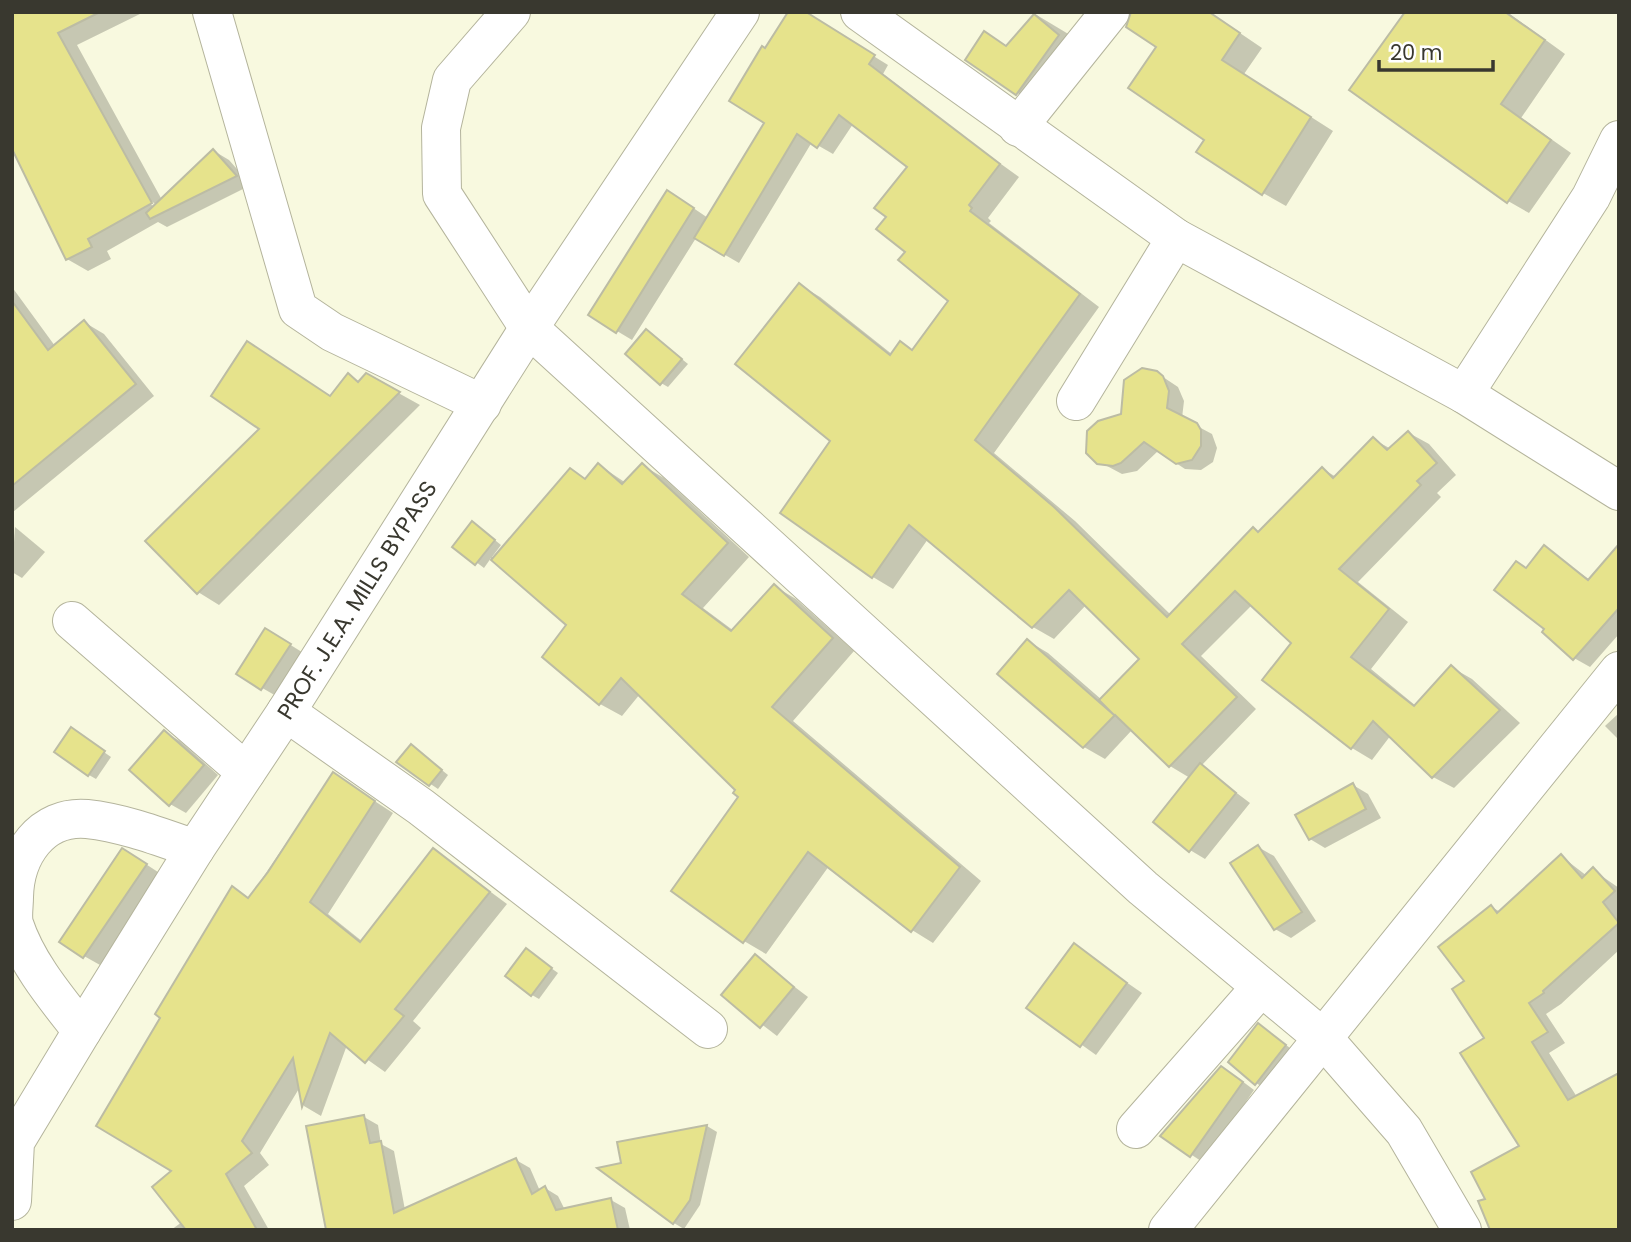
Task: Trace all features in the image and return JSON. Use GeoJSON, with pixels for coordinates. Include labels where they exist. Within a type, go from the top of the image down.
{"type":"FeatureCollection","features":[{"type":"Feature","properties":{"kind":"street"},"geometry":{"type":"LineString","coordinates":[[212,12],[298,309],[332,332],[482,404]]}},
{"type":"Feature","properties":{"kind":"street"},"geometry":{"type":"LineString","coordinates":[[511,12],[452,80],[441,128],[442,194],[529,328],[1133,878],[1323,1038],[1404,1131],[1462,1230]]}},
{"type":"Feature","properties":{"kind":"street","name":"PROF. J.E.A. MILLS BYPASS"},"geometry":{"type":"LineString","coordinates":[[12,1201],[14,1141],[195,849],[286,712],[529,328],[740,12]]}},
{"type":"Feature","properties":{"kind":"street"},"geometry":{"type":"LineString","coordinates":[[860,12],[1176,238],[1464,394],[1619,491]]}},
{"type":"Feature","properties":{"kind":"street"},"geometry":{"type":"LineString","coordinates":[[1018,127],[1110,12]]}},
{"type":"Feature","properties":{"kind":"street"},"geometry":{"type":"LineString","coordinates":[[1464,394],[1591,197],[1619,140]]}},
{"type":"Feature","properties":{"kind":"street"},"geometry":{"type":"LineString","coordinates":[[1076,401],[1176,238]]}},
{"type":"Feature","properties":{"kind":"street"},"geometry":{"type":"LineString","coordinates":[[72,621],[246,772]]}},
{"type":"Feature","properties":{"kind":"street"},"geometry":{"type":"LineString","coordinates":[[1168,1230],[1619,671]]}},
{"type":"Feature","properties":{"kind":"street"},"geometry":{"type":"LineString","coordinates":[[286,712],[421,807],[708,1030]]}},
{"type":"Feature","properties":{"kind":"street"},"geometry":{"type":"LineString","coordinates":[[82,1031],[42,980],[14,922],[14,887],[20,861],[32,840],[55,823],[86,819],[142,831],[195,849]]}},
{"type":"Feature","properties":{"kind":"street"},"geometry":{"type":"LineString","coordinates":[[1136,1129],[1261,987]]}},
{"type":"Feature","properties":{"kind":"building"},"geometry":{"type":"Polygon","coordinates":[[[12,12],[100,12],[58,33],[152,203],[88,239],[92,247],[66,260],[12,149],[12,12]]]}},
{"type":"Feature","properties":{"kind":"building"},"geometry":{"type":"Polygon","coordinates":[[[788,12],[806,12],[875,55],[869,64],[1000,164],[969,205],[972,208],[970,211],[1080,294],[975,440],[1054,507],[1167,617],[1253,527],[1258,532],[1322,467],[1333,478],[1373,437],[1387,450],[1408,431],[1437,463],[1417,481],[1421,485],[1339,569],[1389,609],[1351,657],[1414,706],[1451,665],[1500,710],[1432,778],[1373,721],[1351,749],[1262,680],[1291,643],[1235,591],[1182,644],[1237,697],[1169,767],[1115,715],[1083,748],[997,674],[1027,639],[1114,715],[1099,700],[1139,659],[1069,590],[1032,628],[909,525],[872,578],[780,513],[830,441],[735,364],[799,283],[890,355],[900,341],[912,350],[948,301],[898,260],[905,252],[876,229],[886,217],[874,208],[907,167],[839,115],[817,148],[797,134],[724,256],[694,238],[764,123],[729,101],[762,46],[765,48],[788,12]]]}},
{"type":"Feature","properties":{"kind":"building"},"geometry":{"type":"Polygon","coordinates":[[[1131,12],[1209,12],[1240,33],[1222,60],[1311,117],[1262,195],[1196,152],[1204,140],[1128,88],[1156,47],[1126,27],[1131,12]]]}},
{"type":"Feature","properties":{"kind":"building"},"geometry":{"type":"Polygon","coordinates":[[[1405,12],[1505,12],[1545,40],[1501,104],[1551,140],[1507,203],[1349,90],[1405,12]]]}},
{"type":"Feature","properties":{"kind":"building"},"geometry":{"type":"Polygon","coordinates":[[[1034,14],[1059,35],[1016,95],[965,60],[984,31],[1006,46],[1034,14]]]}},
{"type":"Feature","properties":{"kind":"building"},"geometry":{"type":"Polygon","coordinates":[[[213,149],[237,176],[150,219],[146,213],[213,149]]]}},
{"type":"Feature","properties":{"kind":"building"},"geometry":{"type":"Polygon","coordinates":[[[667,190],[694,208],[616,333],[588,315],[667,190]]]}},
{"type":"Feature","properties":{"kind":"building"},"geometry":{"type":"Polygon","coordinates":[[[12,301],[48,350],[84,320],[136,384],[12,486],[12,301]]]}},
{"type":"Feature","properties":{"kind":"building"},"geometry":{"type":"Polygon","coordinates":[[[646,329],[682,359],[660,385],[625,354],[646,329]]]}},
{"type":"Feature","properties":{"kind":"building"},"geometry":{"type":"Polygon","coordinates":[[[247,341],[330,396],[348,373],[358,382],[366,373],[400,392],[197,594],[145,541],[259,429],[211,396],[247,341]]]}},
{"type":"Feature","properties":{"kind":"building"},"geometry":{"type":"Polygon","coordinates":[[[1142,368],[1157,371],[1163,376],[1169,391],[1167,408],[1197,423],[1201,430],[1201,446],[1192,460],[1176,464],[1144,442],[1121,463],[1113,466],[1097,464],[1086,453],[1087,431],[1098,421],[1121,414],[1124,380],[1142,368]]]}},
{"type":"Feature","properties":{"kind":"building"},"geometry":{"type":"Polygon","coordinates":[[[598,463],[622,484],[642,463],[728,543],[682,594],[731,631],[774,584],[833,638],[772,707],[960,867],[911,932],[808,852],[743,943],[671,891],[738,797],[733,793],[735,790],[621,678],[599,705],[542,657],[566,625],[491,560],[570,468],[585,479],[598,463]]]}},
{"type":"Feature","properties":{"kind":"building"},"geometry":{"type":"Polygon","coordinates":[[[472,521],[495,540],[475,565],[452,547],[472,521]]]}},
{"type":"Feature","properties":{"kind":"building"},"geometry":{"type":"Polygon","coordinates":[[[1619,544],[1619,608],[1573,660],[1542,632],[1544,629],[1494,590],[1516,561],[1526,568],[1544,545],[1588,580],[1619,544]]]}},
{"type":"Feature","properties":{"kind":"building"},"geometry":{"type":"Polygon","coordinates":[[[265,628],[291,644],[261,690],[236,674],[265,628]]]}},
{"type":"Feature","properties":{"kind":"building"},"geometry":{"type":"Polygon","coordinates":[[[71,727],[105,751],[88,776],[54,752],[71,727]]]}},
{"type":"Feature","properties":{"kind":"building"},"geometry":{"type":"Polygon","coordinates":[[[164,730],[204,765],[169,806],[129,770],[164,730]]]}},
{"type":"Feature","properties":{"kind":"building"},"geometry":{"type":"Polygon","coordinates":[[[411,744],[442,770],[429,786],[396,762],[411,744]]]}},
{"type":"Feature","properties":{"kind":"building"},"geometry":{"type":"Polygon","coordinates":[[[1200,763],[1236,793],[1189,852],[1153,822],[1200,763]]]}},
{"type":"Feature","properties":{"kind":"building"},"geometry":{"type":"Polygon","coordinates":[[[333,772],[375,801],[310,902],[360,942],[433,848],[490,892],[395,1009],[404,1016],[365,1063],[330,1033],[302,1107],[293,1058],[242,1141],[252,1153],[226,1174],[257,1230],[186,1230],[152,1187],[171,1171],[96,1126],[160,1018],[155,1014],[232,886],[248,898],[333,772]]]}},
{"type":"Feature","properties":{"kind":"building"},"geometry":{"type":"Polygon","coordinates":[[[1353,783],[1366,809],[1309,840],[1295,815],[1353,783]]]}},
{"type":"Feature","properties":{"kind":"building"},"geometry":{"type":"Polygon","coordinates":[[[1258,845],[1302,912],[1274,930],[1230,863],[1258,845]]]}},
{"type":"Feature","properties":{"kind":"building"},"geometry":{"type":"Polygon","coordinates":[[[122,848],[147,864],[83,958],[59,942],[122,848]]]}},
{"type":"Feature","properties":{"kind":"building"},"geometry":{"type":"Polygon","coordinates":[[[1561,854],[1582,878],[1593,867],[1615,891],[1603,902],[1619,923],[1543,991],[1544,993],[1529,1003],[1548,1032],[1532,1042],[1568,1100],[1619,1073],[1619,1230],[1490,1230],[1478,1201],[1485,1199],[1471,1172],[1519,1146],[1460,1053],[1484,1038],[1452,989],[1464,981],[1438,947],[1491,905],[1497,913],[1561,854]]]}},
{"type":"Feature","properties":{"kind":"building"},"geometry":{"type":"Polygon","coordinates":[[[1074,943],[1127,983],[1080,1047],[1026,1008],[1074,943]]]}},
{"type":"Feature","properties":{"kind":"building"},"geometry":{"type":"Polygon","coordinates":[[[526,948],[552,968],[531,996],[505,976],[526,948]]]}},
{"type":"Feature","properties":{"kind":"building"},"geometry":{"type":"Polygon","coordinates":[[[755,954],[794,987],[760,1028],[721,995],[755,954]]]}},
{"type":"Feature","properties":{"kind":"building"},"geometry":{"type":"Polygon","coordinates":[[[1258,1023],[1286,1045],[1255,1085],[1228,1062],[1258,1023]]]}},
{"type":"Feature","properties":{"kind":"building"},"geometry":{"type":"Polygon","coordinates":[[[1221,1066],[1243,1082],[1190,1157],[1160,1136],[1221,1066]]]}},
{"type":"Feature","properties":{"kind":"building"},"geometry":{"type":"Polygon","coordinates":[[[364,1115],[370,1143],[381,1141],[394,1213],[516,1158],[532,1194],[545,1186],[556,1210],[611,1198],[618,1230],[326,1230],[306,1126],[364,1115]]]}},
{"type":"Feature","properties":{"kind":"building"},"geometry":{"type":"Polygon","coordinates":[[[707,1125],[690,1200],[673,1224],[597,1168],[621,1163],[617,1142],[707,1125]]]}}]}
